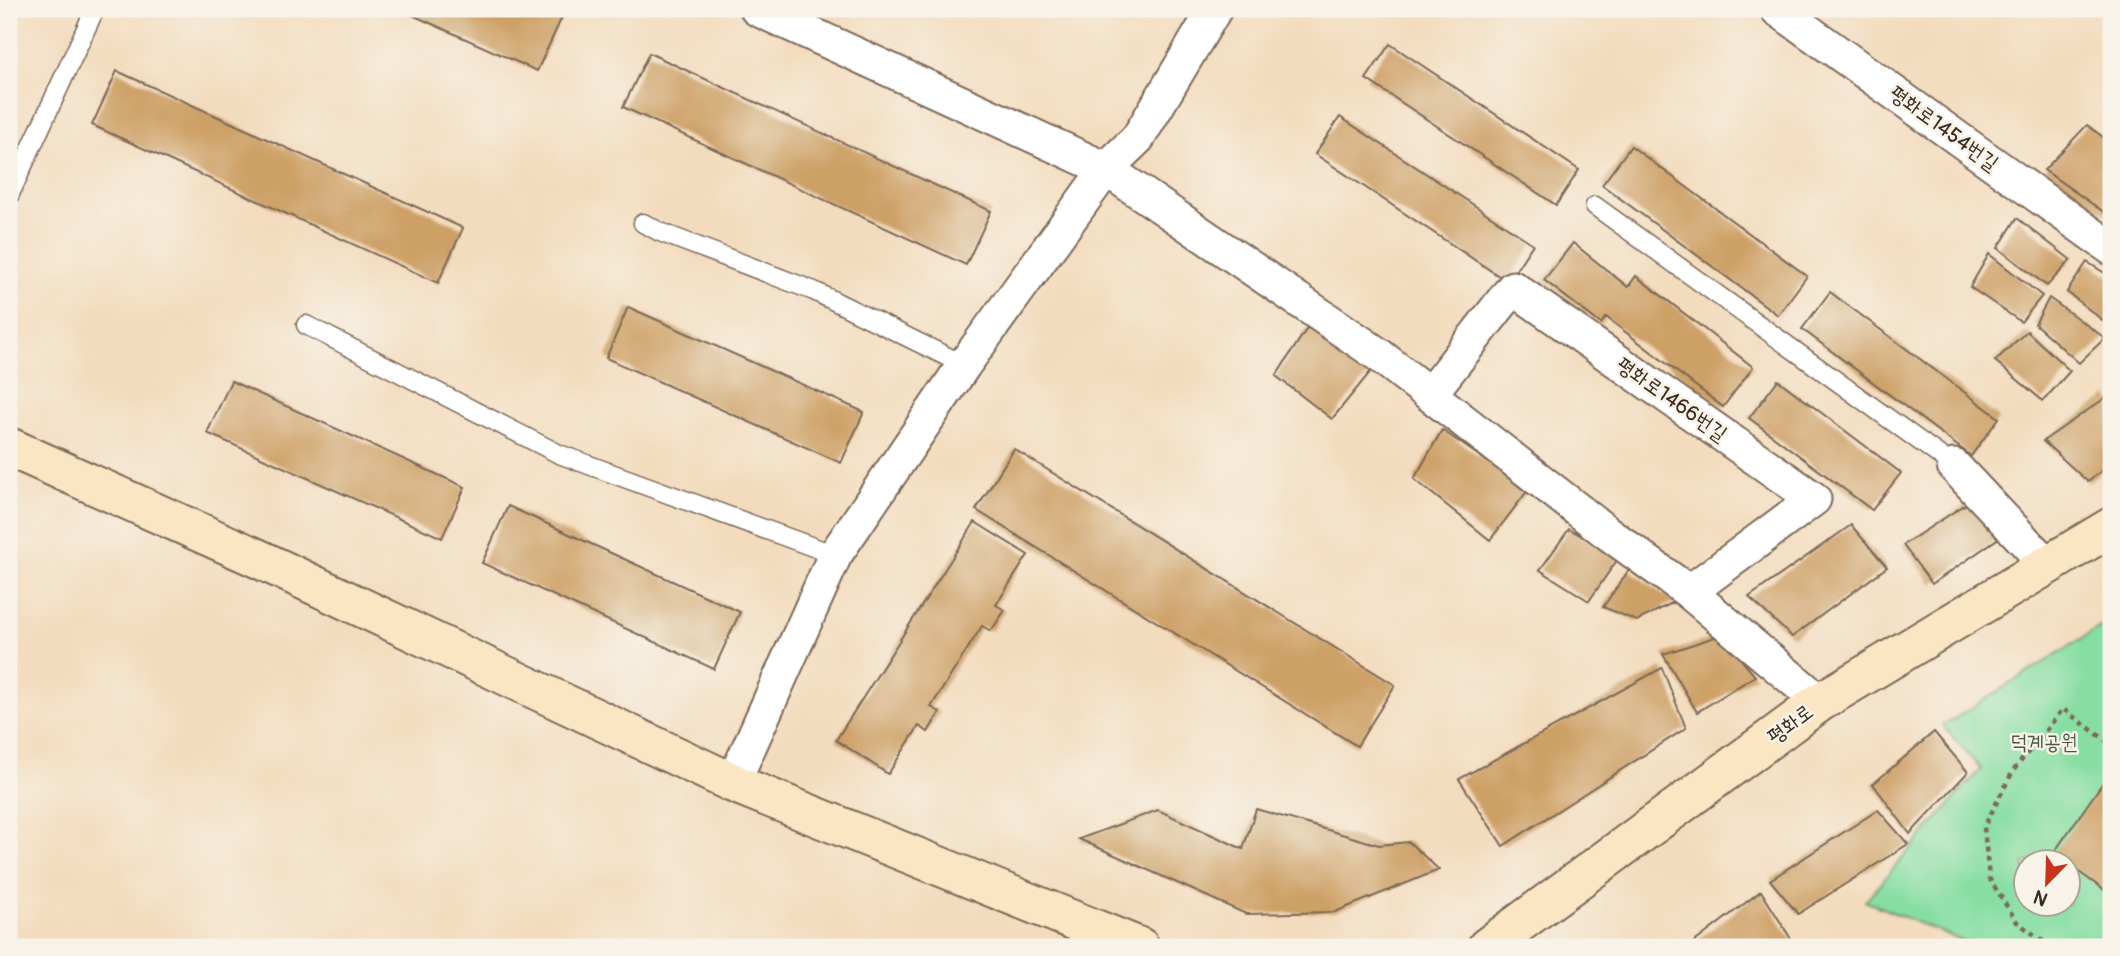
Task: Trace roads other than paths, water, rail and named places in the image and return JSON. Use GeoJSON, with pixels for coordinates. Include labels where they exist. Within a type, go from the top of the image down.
{"type":"FeatureCollection","features":[{"type":"Feature","properties":{"kind":"main road"},"geometry":{"type":"LineString","coordinates":[[9,447],[257,558],[733,783],[1140,947]]}},
{"type":"Feature","properties":{"kind":"main road","name":"평화로"},"geometry":{"type":"LineString","coordinates":[[1488,947],[1820,702],[2111,527]]}},
{"type":"Feature","properties":{"kind":"street"},"geometry":{"type":"LineString","coordinates":[[757,9],[1106,169],[1380,355],[1594,522],[1689,592],[1820,702]]}},
{"type":"Feature","properties":{"kind":"street"},"geometry":{"type":"LineString","coordinates":[[733,783],[835,555],[964,365],[1106,169],[1138,138],[1215,9]]}},
{"type":"Feature","properties":{"kind":"street","name":"평화로1454번길"},"geometry":{"type":"LineString","coordinates":[[1777,9],[2111,248]]}},
{"type":"Feature","properties":{"kind":"street","name":"평화로1466번길"},"geometry":{"type":"LineString","coordinates":[[1430,394],[1513,288],[1814,499],[1689,592]]}},
{"type":"Feature","properties":{"kind":"street"},"geometry":{"type":"LineString","coordinates":[[1954,466],[2048,566]]}},
{"type":"Feature","properties":{"kind":"lane"},"geometry":{"type":"LineString","coordinates":[[9,196],[94,9]]}},
{"type":"Feature","properties":{"kind":"lane"},"geometry":{"type":"LineString","coordinates":[[1595,206],[1954,466]]}},
{"type":"Feature","properties":{"kind":"lane"},"geometry":{"type":"LineString","coordinates":[[643,223],[814,291],[964,365]]}},
{"type":"Feature","properties":{"kind":"lane"},"geometry":{"type":"LineString","coordinates":[[306,325],[559,454],[835,555]]}},
{"type":"Feature","properties":{"kind":"park label","name":"덕계공원"},"geometry":{"type":"Point","coordinates":[2044,742]}}]}
